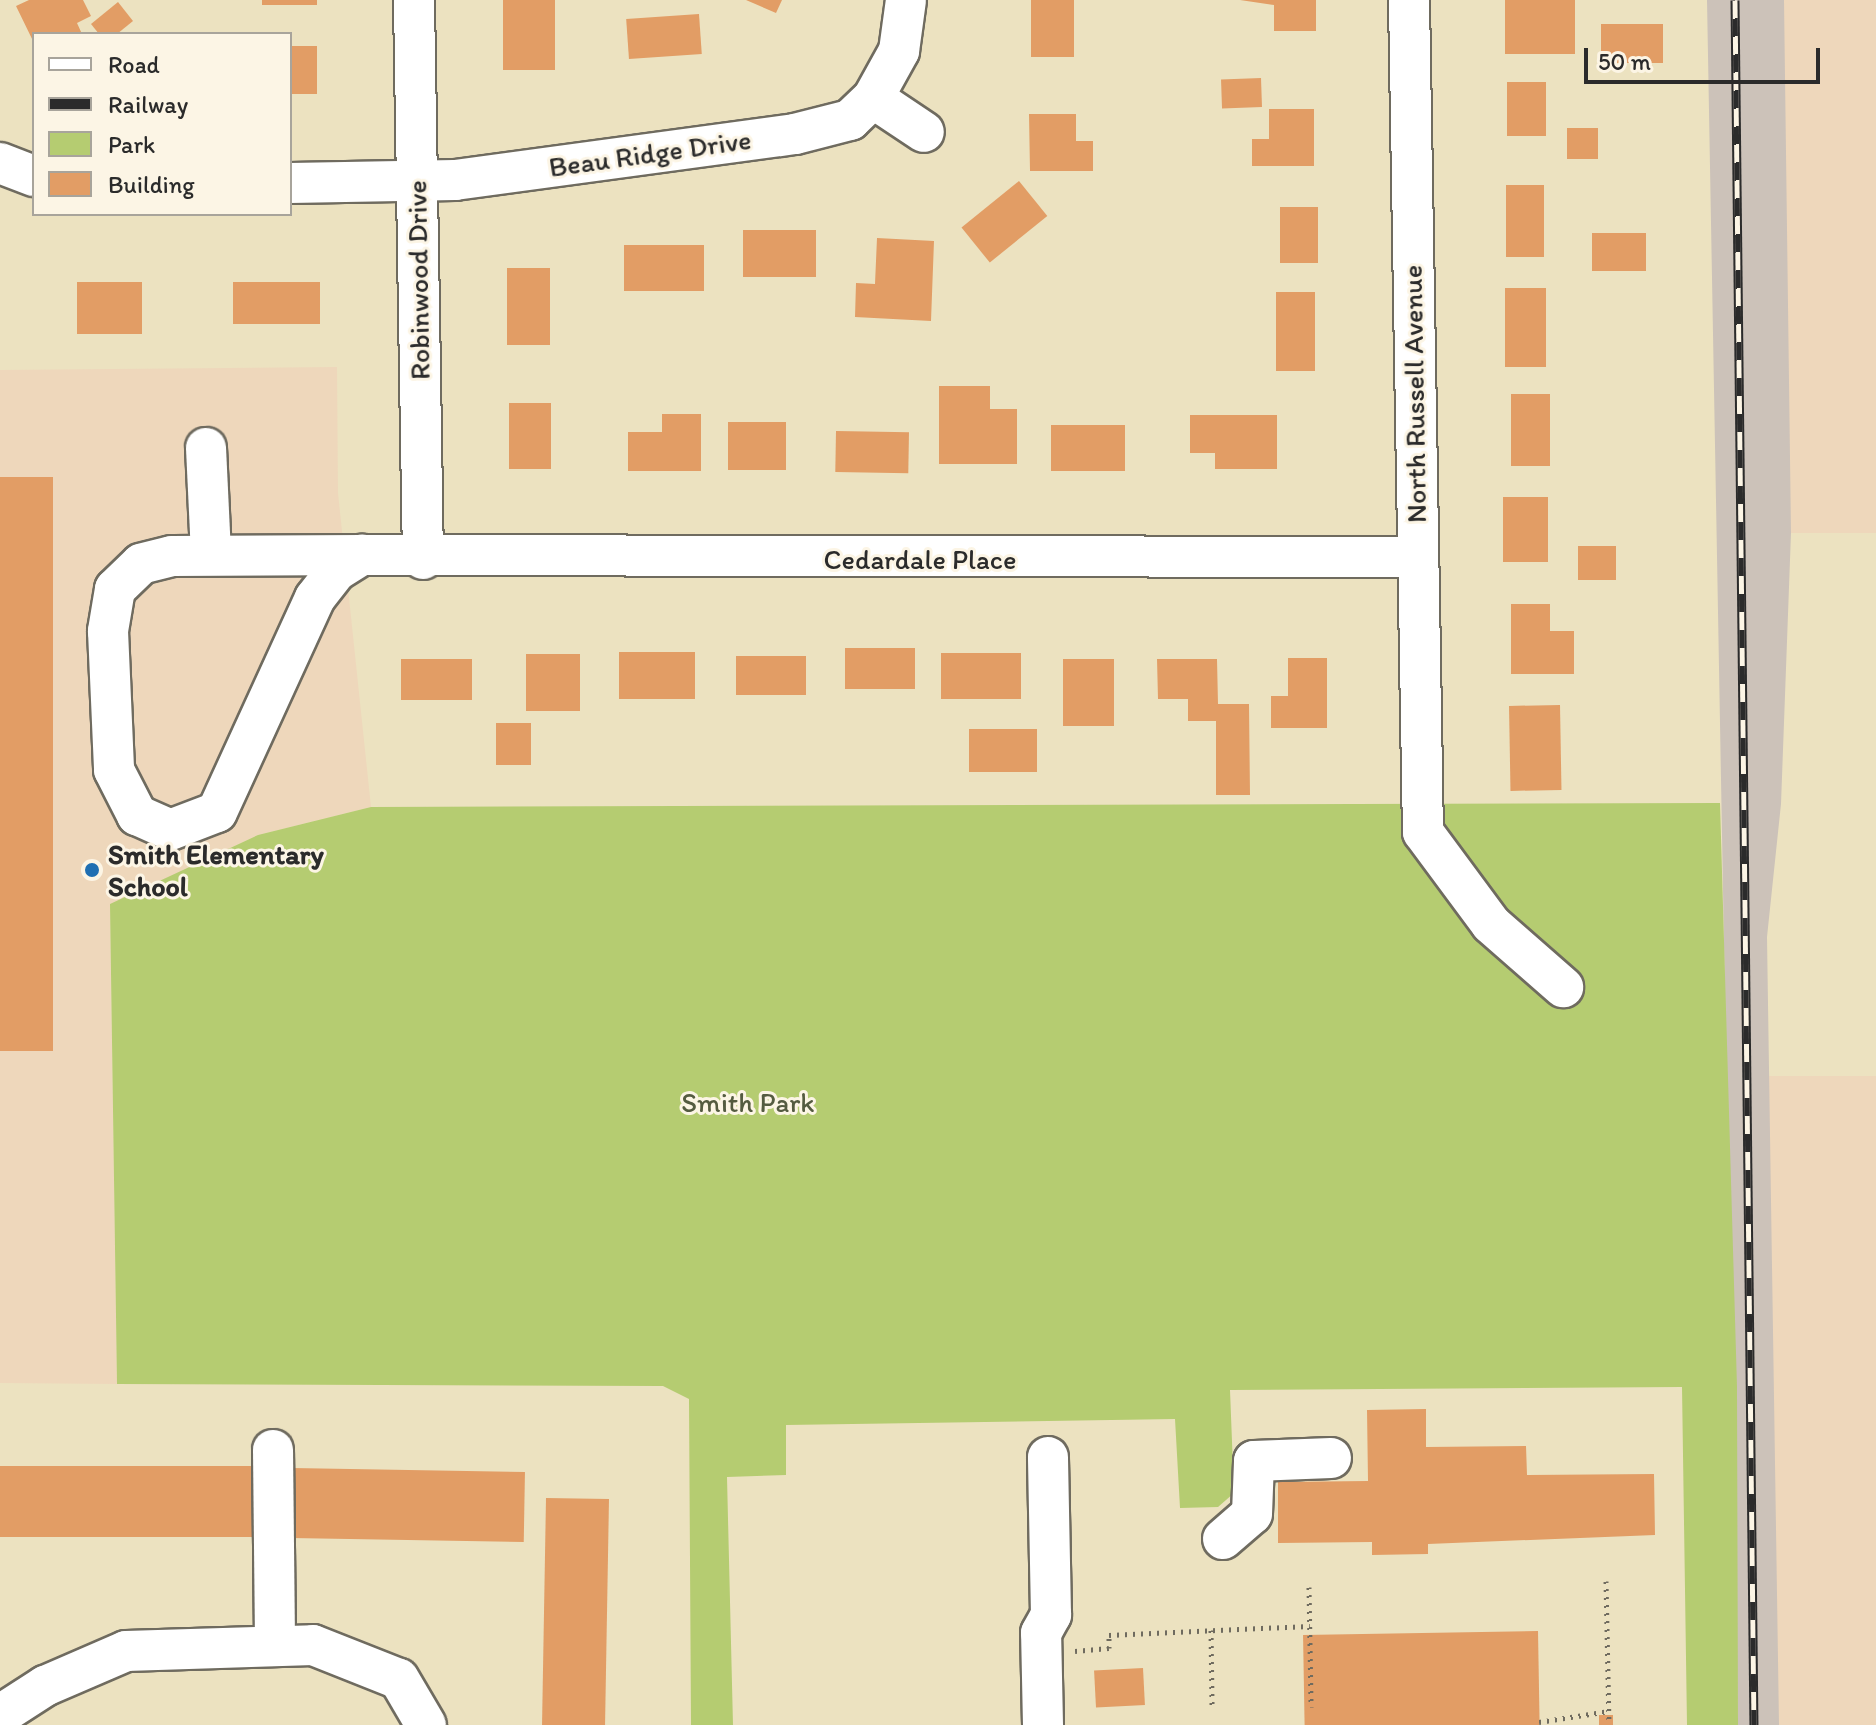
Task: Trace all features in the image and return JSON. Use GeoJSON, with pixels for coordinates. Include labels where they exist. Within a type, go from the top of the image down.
{"type":"FeatureCollection","features":[{"type":"Feature","properties":{"kind":"street","name":"Robinwood Drive"},"geometry":{"type":"LineString","coordinates":[[414,0],[423,559]]}},
{"type":"Feature","properties":{"kind":"street","name":"Beau Ridge Drive"},"geometry":{"type":"LineString","coordinates":[[292,183],[417,180],[795,134],[850,120],[873,98],[899,51],[906,0]]}},
{"type":"Feature","properties":{"kind":"street","name":"North Russell Avenue"},"geometry":{"type":"LineString","coordinates":[[1409,0],[1418,789],[1423,832],[1491,924],[1563,987]]}},
{"type":"Feature","properties":{"kind":"street"},"geometry":{"type":"LineString","coordinates":[[873,98],[924,132]]}},
{"type":"Feature","properties":{"kind":"street"},"geometry":{"type":"LineString","coordinates":[[0,163],[32,175]]}},
{"type":"Feature","properties":{"kind":"street"},"geometry":{"type":"LineString","coordinates":[[206,448],[211,554]]}},
{"type":"Feature","properties":{"kind":"street","name":"Cedardale Place"},"geometry":{"type":"LineString","coordinates":[[362,555],[336,571],[315,598],[229,795],[207,820],[170,830],[137,815],[116,786],[108,631],[115,589],[141,564],[211,554],[362,555],[423,559],[1416,557]]}},
{"type":"Feature","properties":{"kind":"street"},"geometry":{"type":"LineString","coordinates":[[273,1450],[275,1646]]}},
{"type":"Feature","properties":{"kind":"street"},"geometry":{"type":"LineString","coordinates":[[1043,1725],[1041,1654],[1051,1615],[1048,1457]]}},
{"type":"Feature","properties":{"kind":"street"},"geometry":{"type":"LineString","coordinates":[[1223,1539],[1252,1514],[1254,1461],[1331,1458]]}},
{"type":"Feature","properties":{"kind":"street"},"geometry":{"type":"LineString","coordinates":[[0,1715],[45,1686],[126,1651],[313,1645],[399,1679],[426,1725]]}},
{"type":"Feature","properties":{"kind":"path"},"geometry":{"type":"LineString","coordinates":[[1606,1581],[1609,1725]]}},
{"type":"Feature","properties":{"kind":"path"},"geometry":{"type":"LineString","coordinates":[[1309,1587],[1311,1707]]}},
{"type":"Feature","properties":{"kind":"path"},"geometry":{"type":"LineString","coordinates":[[1041,1654],[1109,1648],[1109,1635],[1310,1626]]}},
{"type":"Feature","properties":{"kind":"path"},"geometry":{"type":"LineString","coordinates":[[1211,1629],[1212,1706]]}},
{"type":"Feature","properties":{"kind":"path"},"geometry":{"type":"LineString","coordinates":[[1539,1722],[1609,1711]]}},
{"type":"Feature","properties":{"kind":"shaded area"},"geometry":{"type":"Polygon","coordinates":[[[1707,0],[1784,0],[1791,533],[1781,804],[1767,937],[1779,1725],[1738,1725],[1707,0]]]}},
{"type":"Feature","properties":{"kind":"shaded area"},"geometry":{"type":"Polygon","coordinates":[[[1784,0],[1876,0],[1876,533],[1784,533],[1784,0]]]}},
{"type":"Feature","properties":{"kind":"shaded area","name":"Smith Elementary School"},"geometry":{"type":"Polygon","coordinates":[[[337,367],[338,493],[371,807],[258,835],[110,905],[117,1384],[0,1383],[0,370],[337,367]]]}},
{"type":"Feature","properties":{"kind":"shaded area"},"geometry":{"type":"Polygon","coordinates":[[[1769,1076],[1876,1076],[1876,1725],[1769,1725],[1769,1076]]]}},
{"type":"Feature","properties":{"kind":"green space","name":"Smith Park"},"geometry":{"type":"Polygon","coordinates":[[[1720,803],[1737,1387],[1738,1725],[1687,1725],[1682,1387],[1230,1390],[1234,1493],[1218,1507],[1180,1508],[1175,1419],[786,1425],[786,1475],[727,1477],[733,1725],[691,1725],[689,1399],[663,1386],[117,1384],[110,904],[258,835],[371,807],[1720,803]]]}},
{"type":"Feature","properties":{"kind":"building"},"geometry":{"type":"Polygon","coordinates":[[[29,0],[83,0],[91,16],[77,23],[81,32],[32,32],[32,39],[16,6],[29,0]]]}},
{"type":"Feature","properties":{"kind":"building"},"geometry":{"type":"Polygon","coordinates":[[[262,0],[317,0],[317,5],[262,5],[262,0]]]}},
{"type":"Feature","properties":{"kind":"building"},"geometry":{"type":"Polygon","coordinates":[[[503,0],[555,0],[555,70],[503,70],[503,0]]]}},
{"type":"Feature","properties":{"kind":"building"},"geometry":{"type":"Polygon","coordinates":[[[746,0],[782,0],[776,13],[746,0]]]}},
{"type":"Feature","properties":{"kind":"building"},"geometry":{"type":"Polygon","coordinates":[[[1031,0],[1074,0],[1074,57],[1031,57],[1031,0]]]}},
{"type":"Feature","properties":{"kind":"building"},"geometry":{"type":"Polygon","coordinates":[[[1240,0],[1316,0],[1316,31],[1274,31],[1274,5],[1240,0]]]}},
{"type":"Feature","properties":{"kind":"building"},"geometry":{"type":"Polygon","coordinates":[[[1505,0],[1575,0],[1575,54],[1505,54],[1505,0]]]}},
{"type":"Feature","properties":{"kind":"building"},"geometry":{"type":"Polygon","coordinates":[[[118,2],[133,21],[119,32],[97,32],[91,24],[118,2]]]}},
{"type":"Feature","properties":{"kind":"building"},"geometry":{"type":"Polygon","coordinates":[[[699,14],[702,54],[629,59],[626,19],[699,14]]]}},
{"type":"Feature","properties":{"kind":"building"},"geometry":{"type":"Polygon","coordinates":[[[1601,24],[1663,24],[1663,63],[1601,63],[1601,24]]]}},
{"type":"Feature","properties":{"kind":"building"},"geometry":{"type":"Polygon","coordinates":[[[292,46],[317,46],[317,94],[292,94],[292,46]]]}},
{"type":"Feature","properties":{"kind":"building"},"geometry":{"type":"Polygon","coordinates":[[[1261,78],[1262,107],[1222,108],[1221,79],[1261,78]]]}},
{"type":"Feature","properties":{"kind":"building"},"geometry":{"type":"Polygon","coordinates":[[[1507,82],[1546,82],[1546,136],[1507,136],[1507,82]]]}},
{"type":"Feature","properties":{"kind":"building"},"geometry":{"type":"Polygon","coordinates":[[[1269,109],[1314,109],[1314,166],[1252,166],[1252,139],[1269,139],[1269,109]]]}},
{"type":"Feature","properties":{"kind":"building"},"geometry":{"type":"Polygon","coordinates":[[[1029,114],[1076,114],[1076,141],[1093,141],[1093,171],[1030,171],[1029,114]]]}},
{"type":"Feature","properties":{"kind":"building"},"geometry":{"type":"Polygon","coordinates":[[[1567,128],[1598,128],[1598,159],[1567,159],[1567,128]]]}},
{"type":"Feature","properties":{"kind":"building"},"geometry":{"type":"Polygon","coordinates":[[[1019,181],[1047,216],[990,263],[961,228],[1019,181]]]}},
{"type":"Feature","properties":{"kind":"building"},"geometry":{"type":"Polygon","coordinates":[[[1506,185],[1544,185],[1544,257],[1506,257],[1506,185]]]}},
{"type":"Feature","properties":{"kind":"building"},"geometry":{"type":"Polygon","coordinates":[[[1280,207],[1318,207],[1318,263],[1280,263],[1280,207]]]}},
{"type":"Feature","properties":{"kind":"building"},"geometry":{"type":"Polygon","coordinates":[[[743,230],[816,230],[816,277],[743,277],[743,230]]]}},
{"type":"Feature","properties":{"kind":"building"},"geometry":{"type":"Polygon","coordinates":[[[1592,233],[1646,233],[1646,271],[1592,271],[1592,233]]]}},
{"type":"Feature","properties":{"kind":"building"},"geometry":{"type":"Polygon","coordinates":[[[877,238],[934,241],[931,321],[855,317],[856,283],[875,284],[877,238]]]}},
{"type":"Feature","properties":{"kind":"building"},"geometry":{"type":"Polygon","coordinates":[[[624,245],[704,245],[704,291],[624,291],[624,245]]]}},
{"type":"Feature","properties":{"kind":"building"},"geometry":{"type":"Polygon","coordinates":[[[507,268],[550,268],[550,345],[507,345],[507,268]]]}},
{"type":"Feature","properties":{"kind":"building"},"geometry":{"type":"Polygon","coordinates":[[[77,282],[142,282],[142,334],[77,334],[77,282]]]}},
{"type":"Feature","properties":{"kind":"building"},"geometry":{"type":"Polygon","coordinates":[[[233,282],[320,282],[320,324],[233,324],[233,282]]]}},
{"type":"Feature","properties":{"kind":"building"},"geometry":{"type":"Polygon","coordinates":[[[1505,288],[1546,288],[1546,367],[1505,367],[1505,288]]]}},
{"type":"Feature","properties":{"kind":"building"},"geometry":{"type":"Polygon","coordinates":[[[1276,292],[1315,292],[1315,371],[1276,371],[1276,292]]]}},
{"type":"Feature","properties":{"kind":"building"},"geometry":{"type":"Polygon","coordinates":[[[939,386],[990,386],[990,409],[1017,409],[1017,464],[939,464],[939,386]]]}},
{"type":"Feature","properties":{"kind":"building"},"geometry":{"type":"Polygon","coordinates":[[[1511,394],[1550,394],[1550,466],[1511,466],[1511,394]]]}},
{"type":"Feature","properties":{"kind":"building"},"geometry":{"type":"Polygon","coordinates":[[[509,403],[551,403],[551,469],[509,469],[509,403]]]}},
{"type":"Feature","properties":{"kind":"building"},"geometry":{"type":"Polygon","coordinates":[[[662,414],[701,414],[701,471],[628,471],[628,432],[662,432],[662,414]]]}},
{"type":"Feature","properties":{"kind":"building"},"geometry":{"type":"Polygon","coordinates":[[[1190,415],[1277,415],[1277,469],[1215,469],[1215,453],[1190,453],[1190,415]]]}},
{"type":"Feature","properties":{"kind":"building"},"geometry":{"type":"Polygon","coordinates":[[[728,422],[786,422],[786,470],[728,470],[728,422]]]}},
{"type":"Feature","properties":{"kind":"building"},"geometry":{"type":"Polygon","coordinates":[[[1051,425],[1125,425],[1125,471],[1051,471],[1051,425]]]}},
{"type":"Feature","properties":{"kind":"building"},"geometry":{"type":"Polygon","coordinates":[[[836,431],[909,432],[908,473],[835,472],[836,431]]]}},
{"type":"Feature","properties":{"kind":"building"},"geometry":{"type":"Polygon","coordinates":[[[0,477],[53,477],[53,1051],[0,1051],[0,477]]]}},
{"type":"Feature","properties":{"kind":"building"},"geometry":{"type":"Polygon","coordinates":[[[1503,497],[1548,497],[1548,562],[1503,562],[1503,497]]]}},
{"type":"Feature","properties":{"kind":"building"},"geometry":{"type":"Polygon","coordinates":[[[1578,546],[1616,546],[1616,580],[1578,580],[1578,546]]]}},
{"type":"Feature","properties":{"kind":"building"},"geometry":{"type":"Polygon","coordinates":[[[1511,604],[1550,604],[1550,631],[1574,631],[1574,674],[1511,674],[1511,604]]]}},
{"type":"Feature","properties":{"kind":"building"},"geometry":{"type":"Polygon","coordinates":[[[845,648],[915,648],[915,689],[845,689],[845,648]]]}},
{"type":"Feature","properties":{"kind":"building"},"geometry":{"type":"Polygon","coordinates":[[[619,652],[695,652],[695,699],[619,699],[619,652]]]}},
{"type":"Feature","properties":{"kind":"building"},"geometry":{"type":"Polygon","coordinates":[[[941,653],[1021,653],[1021,699],[941,699],[941,653]]]}},
{"type":"Feature","properties":{"kind":"building"},"geometry":{"type":"Polygon","coordinates":[[[526,654],[580,654],[580,711],[526,711],[526,654]]]}},
{"type":"Feature","properties":{"kind":"building"},"geometry":{"type":"Polygon","coordinates":[[[736,656],[806,656],[806,695],[736,695],[736,656]]]}},
{"type":"Feature","properties":{"kind":"building"},"geometry":{"type":"Polygon","coordinates":[[[1288,658],[1327,658],[1327,728],[1271,728],[1271,696],[1288,696],[1288,658]]]}},
{"type":"Feature","properties":{"kind":"building"},"geometry":{"type":"Polygon","coordinates":[[[401,659],[472,659],[472,700],[401,700],[401,659]]]}},
{"type":"Feature","properties":{"kind":"building"},"geometry":{"type":"Polygon","coordinates":[[[1063,659],[1114,659],[1114,726],[1063,726],[1063,659]]]}},
{"type":"Feature","properties":{"kind":"building"},"geometry":{"type":"Polygon","coordinates":[[[1157,659],[1217,659],[1218,704],[1249,704],[1250,795],[1216,795],[1216,721],[1188,721],[1188,699],[1158,699],[1157,659]]]}},
{"type":"Feature","properties":{"kind":"building"},"geometry":{"type":"Polygon","coordinates":[[[1560,705],[1561,790],[1510,791],[1509,706],[1560,705]]]}},
{"type":"Feature","properties":{"kind":"building"},"geometry":{"type":"Polygon","coordinates":[[[496,723],[531,723],[531,765],[496,765],[496,723]]]}},
{"type":"Feature","properties":{"kind":"building"},"geometry":{"type":"Polygon","coordinates":[[[969,729],[1037,729],[1037,772],[969,772],[969,729]]]}},
{"type":"Feature","properties":{"kind":"building"},"geometry":{"type":"Polygon","coordinates":[[[1426,1409],[1426,1447],[1526,1446],[1527,1475],[1654,1474],[1655,1535],[1428,1544],[1428,1554],[1372,1555],[1372,1542],[1278,1543],[1278,1482],[1368,1481],[1367,1410],[1426,1409]]]}},
{"type":"Feature","properties":{"kind":"building"},"geometry":{"type":"Polygon","coordinates":[[[0,1466],[261,1466],[261,1537],[0,1537],[0,1466]]]}},
{"type":"Feature","properties":{"kind":"building"},"geometry":{"type":"Polygon","coordinates":[[[292,1468],[525,1472],[524,1542],[291,1538],[292,1468]]]}},
{"type":"Feature","properties":{"kind":"building"},"geometry":{"type":"Polygon","coordinates":[[[546,1498],[609,1499],[605,1725],[542,1725],[546,1498]]]}},
{"type":"Feature","properties":{"kind":"building"},"geometry":{"type":"Polygon","coordinates":[[[1538,1631],[1540,1725],[1305,1725],[1303,1635],[1538,1631]]]}},
{"type":"Feature","properties":{"kind":"building"},"geometry":{"type":"Polygon","coordinates":[[[1143,1668],[1145,1705],[1096,1708],[1094,1671],[1143,1668]]]}},
{"type":"Feature","properties":{"kind":"building"},"geometry":{"type":"Polygon","coordinates":[[[1599,1715],[1613,1715],[1613,1725],[1599,1725],[1599,1715]]]}},
{"type":"Feature","properties":{"kind":"railway"},"geometry":{"type":"LineString","coordinates":[[1735,0],[1754,1725]]}},
{"type":"Feature","properties":{"kind":"place","name":"Smith Elementary School"},"geometry":{"type":"Point","coordinates":[92,870]}}]}
